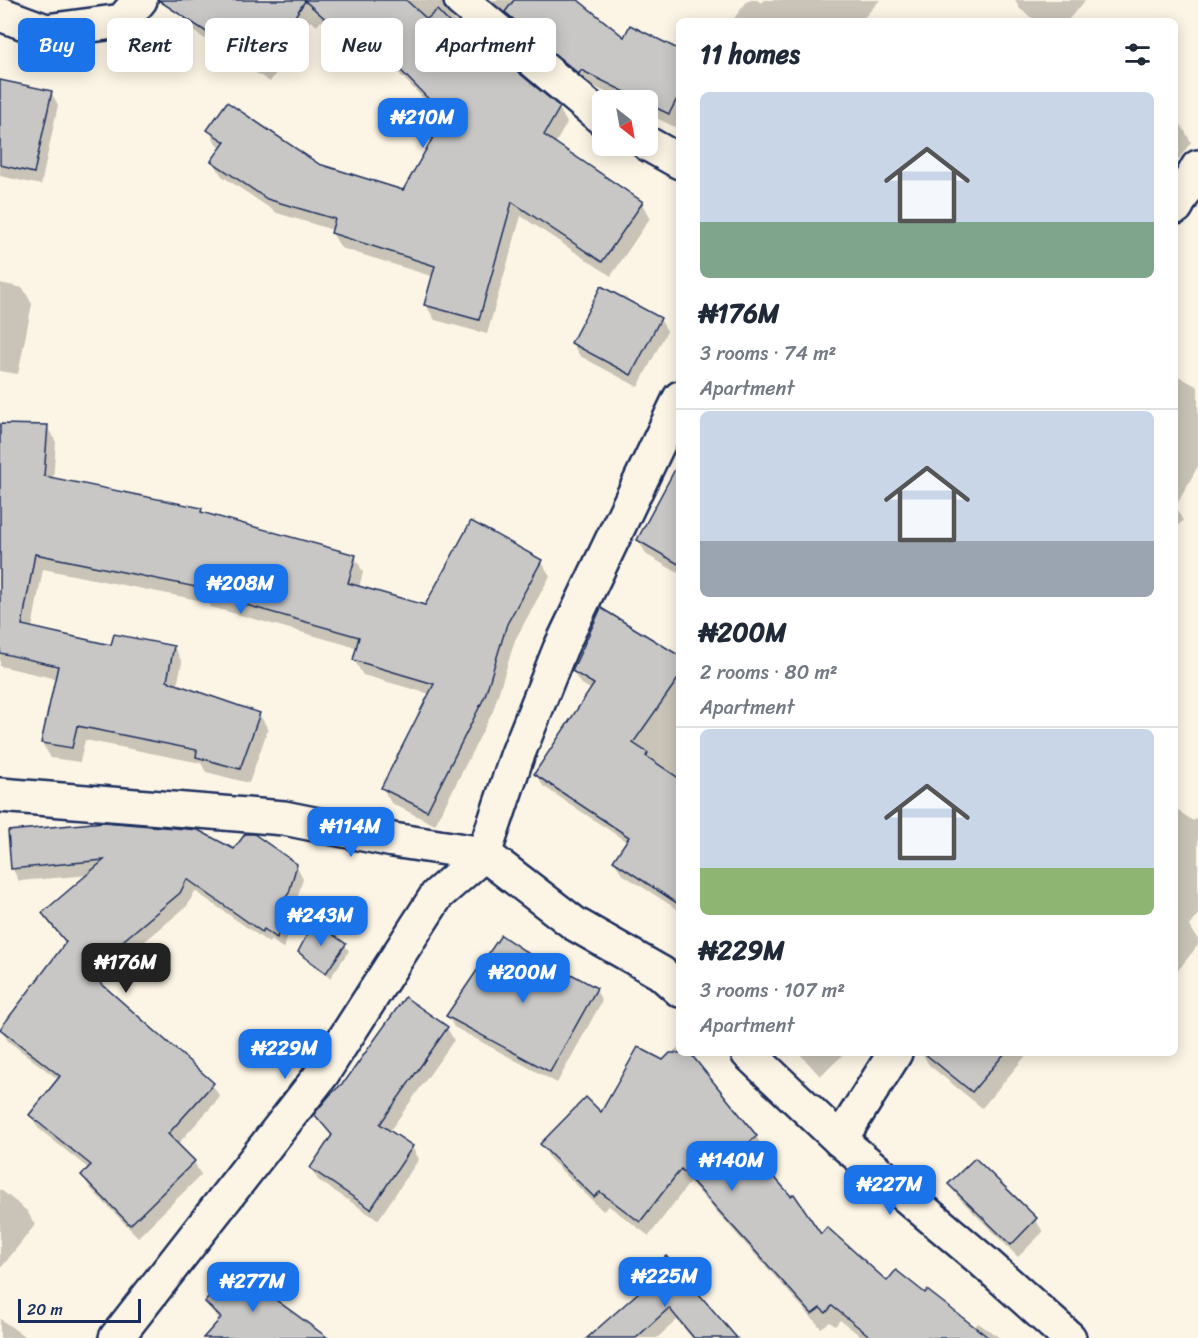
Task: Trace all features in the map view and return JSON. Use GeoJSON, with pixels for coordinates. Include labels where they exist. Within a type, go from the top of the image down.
{"type":"FeatureCollection","features":[{"type":"Feature","properties":{"kind":"street"},"geometry":{"type":"LineString","coordinates":[[0,14],[46,31],[122,21],[140,0]]}},
{"type":"Feature","properties":{"kind":"street"},"geometry":{"type":"LineString","coordinates":[[461,0],[592,109]]}},
{"type":"Feature","properties":{"kind":"street"},"geometry":{"type":"LineString","coordinates":[[658,150],[676,160]]}},
{"type":"Feature","properties":{"kind":"street"},"geometry":{"type":"LineString","coordinates":[[1178,203],[1198,167]]}},
{"type":"Feature","properties":{"kind":"street"},"geometry":{"type":"LineString","coordinates":[[116,1338],[322,1074],[437,895],[484,854],[517,756],[560,649],[676,406]]}},
{"type":"Feature","properties":{"kind":"street"},"geometry":{"type":"LineString","coordinates":[[6,803],[284,818],[393,840],[484,854],[575,924],[661,973],[676,986]]}},
{"type":"Feature","properties":{"kind":"street"},"geometry":{"type":"LineString","coordinates":[[751,1056],[840,1140],[983,1261],[1069,1338]]}},
{"type":"Feature","properties":{"kind":"street"},"geometry":{"type":"LineString","coordinates":[[840,1140],[893,1056]]}},
{"type":"Feature","properties":{"kind":"building"},"geometry":{"type":"Polygon","coordinates":[[[158,0],[406,0],[426,18],[415,18],[415,72],[518,72],[560,107],[544,135],[643,202],[602,262],[512,202],[479,320],[424,305],[435,266],[331,233],[335,219],[267,199],[211,161],[225,142],[207,130],[227,102],[319,164],[403,190],[445,116],[402,72],[403,18],[324,18],[305,1],[294,18],[205,18],[205,31],[193,23],[193,18],[185,18],[158,0]]]}},
{"type":"Feature","properties":{"kind":"building"},"geometry":{"type":"Polygon","coordinates":[[[514,0],[578,0],[624,37],[630,25],[676,48],[676,101],[669,114],[658,109],[658,90],[621,90],[581,70],[579,74],[556,55],[556,18],[512,18],[505,12],[514,0]]]}},
{"type":"Feature","properties":{"kind":"building"},"geometry":{"type":"Polygon","coordinates":[[[437,10],[445,18],[428,18],[437,10]]]}},
{"type":"Feature","properties":{"kind":"building"},"geometry":{"type":"Polygon","coordinates":[[[0,80],[52,91],[34,173],[0,165],[0,80]]]}},
{"type":"Feature","properties":{"kind":"building"},"geometry":{"type":"Polygon","coordinates":[[[601,286],[661,318],[631,375],[571,343],[601,286]]]}},
{"type":"Feature","properties":{"kind":"building"},"geometry":{"type":"Polygon","coordinates":[[[0,424],[48,425],[44,476],[202,508],[201,512],[356,555],[348,583],[425,605],[471,521],[542,560],[507,624],[485,696],[427,811],[381,788],[434,684],[353,660],[359,637],[200,592],[201,588],[35,554],[22,625],[111,645],[114,634],[174,646],[167,681],[260,713],[240,769],[196,757],[197,750],[77,726],[72,748],[41,743],[58,666],[0,653],[0,424]]]}},
{"type":"Feature","properties":{"kind":"building"},"geometry":{"type":"Polygon","coordinates":[[[676,467],[676,563],[637,540],[676,467]]]}},
{"type":"Feature","properties":{"kind":"building"},"geometry":{"type":"Polygon","coordinates":[[[601,608],[676,654],[676,682],[633,743],[648,753],[646,756],[676,776],[676,902],[613,861],[629,837],[534,774],[594,684],[572,671],[601,608]]]}},
{"type":"Feature","properties":{"kind":"building"},"geometry":{"type":"Polygon","coordinates":[[[104,822],[198,830],[234,849],[245,834],[254,834],[297,864],[289,893],[284,900],[287,902],[277,938],[264,929],[262,932],[187,879],[180,893],[87,971],[214,1083],[168,1134],[195,1161],[130,1225],[81,1175],[91,1165],[29,1115],[60,1076],[0,1029],[66,942],[42,913],[104,860],[11,869],[8,831],[104,822]]]}},
{"type":"Feature","properties":{"kind":"building"},"geometry":{"type":"Polygon","coordinates":[[[314,921],[346,944],[326,973],[298,952],[314,921]]]}},
{"type":"Feature","properties":{"kind":"building"},"geometry":{"type":"Polygon","coordinates":[[[501,935],[537,959],[538,956],[597,988],[550,1072],[446,1016],[501,935]]]}},
{"type":"Feature","properties":{"kind":"building"},"geometry":{"type":"Polygon","coordinates":[[[405,997],[448,1027],[380,1124],[413,1146],[371,1209],[310,1168],[332,1135],[314,1114],[346,1080],[405,997]]]}},
{"type":"Feature","properties":{"kind":"building"},"geometry":{"type":"Polygon","coordinates":[[[638,1047],[663,1060],[670,1053],[676,1053],[676,1056],[692,1056],[757,1136],[746,1145],[791,1196],[794,1194],[821,1234],[827,1227],[887,1281],[896,1270],[925,1293],[927,1290],[989,1338],[872,1338],[832,1306],[826,1313],[820,1308],[812,1314],[681,1169],[640,1222],[600,1192],[594,1197],[540,1144],[586,1097],[601,1112],[638,1047]]]}},
{"type":"Feature","properties":{"kind":"building"},"geometry":{"type":"Polygon","coordinates":[[[928,1056],[1002,1056],[972,1092],[928,1056]]]}},
{"type":"Feature","properties":{"kind":"building"},"geometry":{"type":"Polygon","coordinates":[[[975,1158],[1037,1218],[1011,1245],[948,1184],[975,1158]]]}},
{"type":"Feature","properties":{"kind":"building"},"geometry":{"type":"Polygon","coordinates":[[[666,1256],[737,1338],[694,1338],[669,1308],[636,1338],[587,1338],[648,1284],[642,1277],[666,1256]]]}},
{"type":"Feature","properties":{"kind":"building"},"geometry":{"type":"Polygon","coordinates":[[[231,1267],[328,1338],[203,1338],[221,1318],[205,1302],[231,1267]]]}}]}
